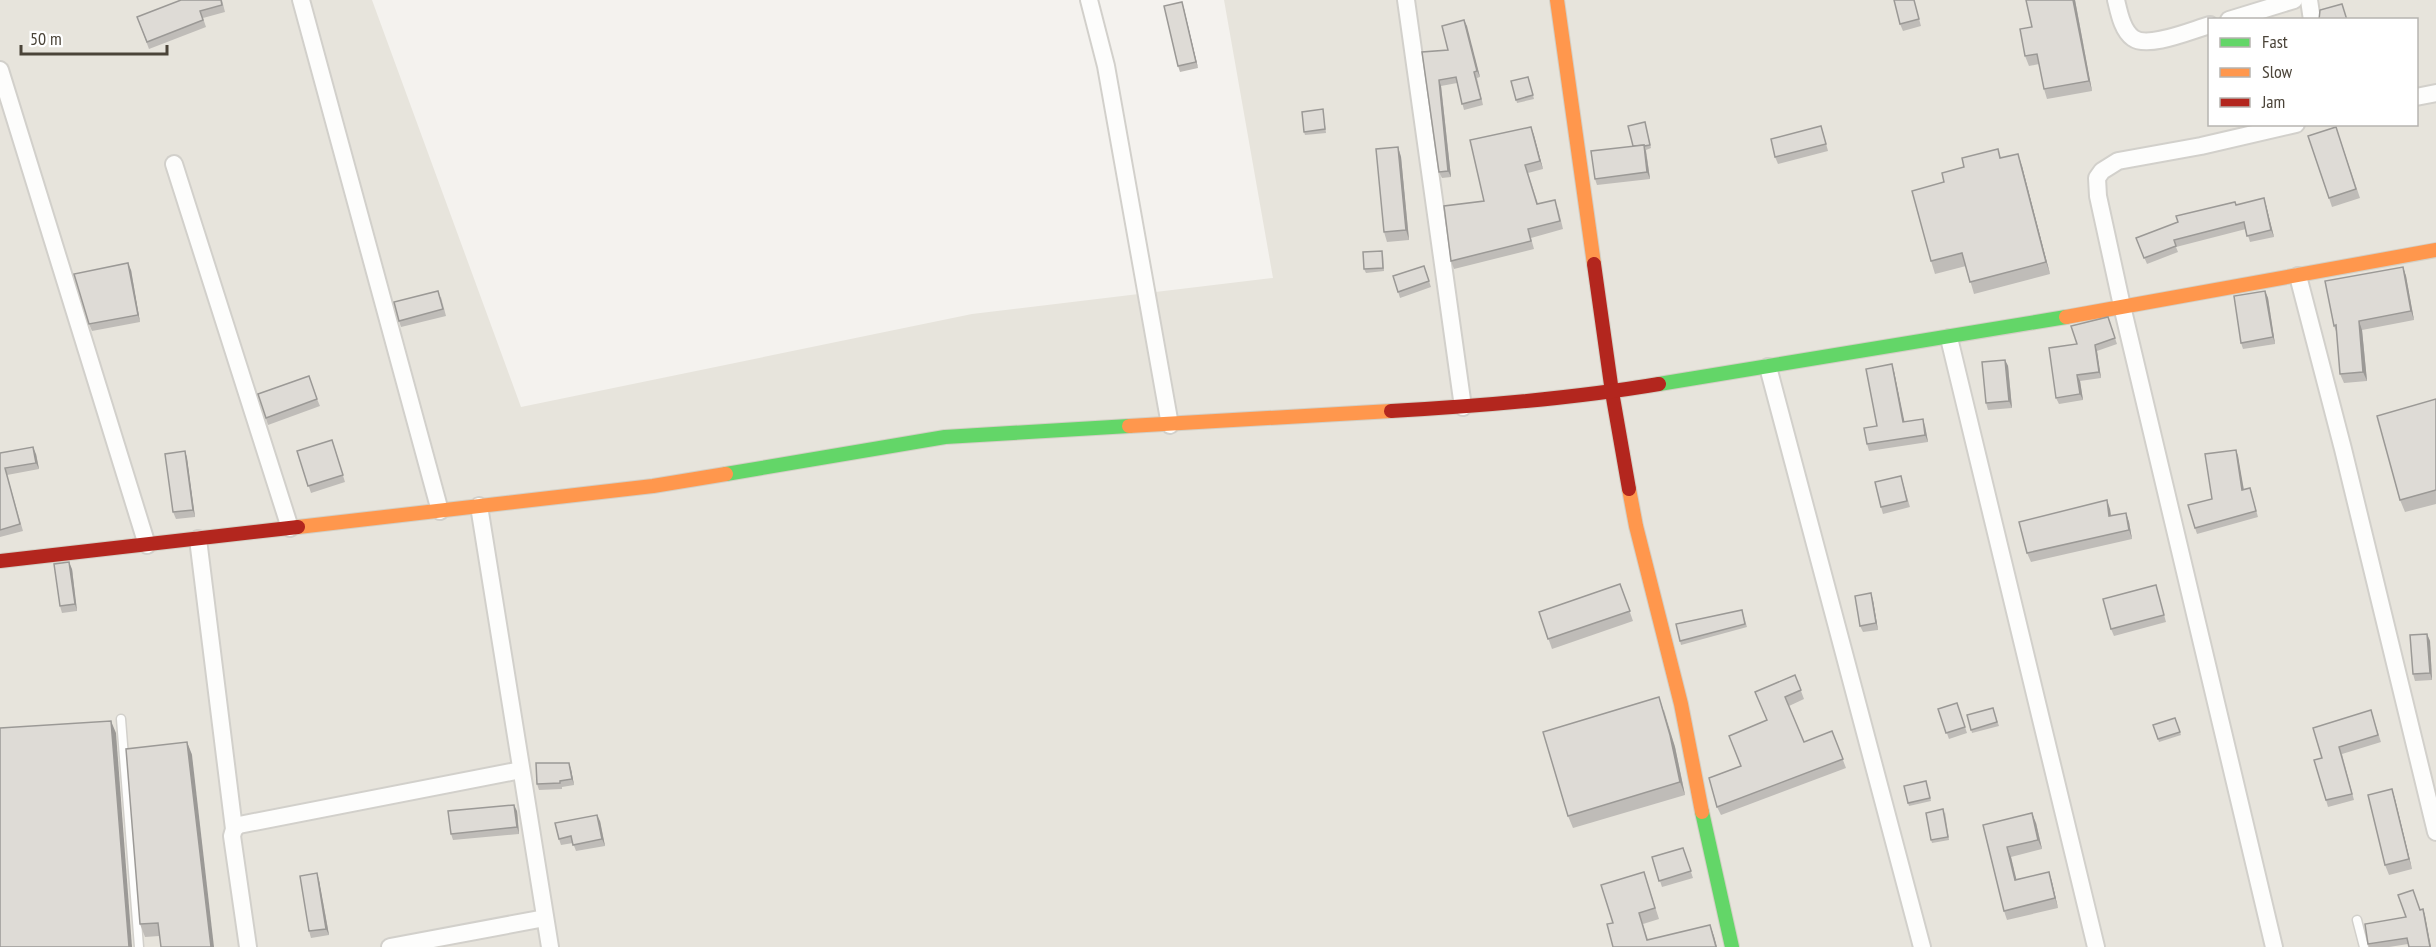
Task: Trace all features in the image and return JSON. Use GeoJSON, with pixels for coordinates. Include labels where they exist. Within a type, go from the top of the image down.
{"type":"FeatureCollection","features":[{"type":"Feature","properties":{"kind":"street"},"geometry":{"type":"LineString","coordinates":[[301,0],[440,511]]}},
{"type":"Feature","properties":{"kind":"street"},"geometry":{"type":"LineString","coordinates":[[1089,0],[1106,66],[1170,425]]}},
{"type":"Feature","properties":{"kind":"street"},"geometry":{"type":"LineString","coordinates":[[1406,0],[1463,407]]}},
{"type":"Feature","properties":{"kind":"street"},"geometry":{"type":"LineString","coordinates":[[1557,0],[1612,392],[1636,526],[1682,704],[1718,891],[1732,947]]}},
{"type":"Feature","properties":{"kind":"street"},"geometry":{"type":"LineString","coordinates":[[2116,0],[2125,28],[2133,38],[2143,41],[2158,40],[2208,26]]}},
{"type":"Feature","properties":{"kind":"street"},"geometry":{"type":"LineString","coordinates":[[2236,18],[2294,0]]}},
{"type":"Feature","properties":{"kind":"street"},"geometry":{"type":"LineString","coordinates":[[2309,0],[2312,18]]}},
{"type":"Feature","properties":{"kind":"street"},"geometry":{"type":"LineString","coordinates":[[0,70],[147,544]]}},
{"type":"Feature","properties":{"kind":"street"},"geometry":{"type":"LineString","coordinates":[[2418,97],[2436,93]]}},
{"type":"Feature","properties":{"kind":"street"},"geometry":{"type":"LineString","coordinates":[[2274,947],[2122,306],[2098,196],[2097,178],[2102,171],[2118,161],[2200,146],[2287,126]]}},
{"type":"Feature","properties":{"kind":"street"},"geometry":{"type":"LineString","coordinates":[[174,164],[290,528]]}},
{"type":"Feature","properties":{"kind":"street"},"geometry":{"type":"LineString","coordinates":[[1,557],[198,539],[653,486],[945,437],[1463,407],[1612,392],[1949,338],[2436,250]]}},
{"type":"Feature","properties":{"kind":"street"},"geometry":{"type":"LineString","coordinates":[[2298,276],[2343,449],[2436,832]]}},
{"type":"Feature","properties":{"kind":"street"},"geometry":{"type":"LineString","coordinates":[[1949,338],[2096,947]]}},
{"type":"Feature","properties":{"kind":"street"},"geometry":{"type":"LineString","coordinates":[[1768,367],[1922,947]]}},
{"type":"Feature","properties":{"kind":"street"},"geometry":{"type":"LineString","coordinates":[[479,506],[550,947]]}},
{"type":"Feature","properties":{"kind":"street"},"geometry":{"type":"LineString","coordinates":[[198,539],[234,829],[232,836],[248,947]]}},
{"type":"Feature","properties":{"kind":"street"},"geometry":{"type":"LineString","coordinates":[[234,829],[239,825],[521,770]]}},
{"type":"Feature","properties":{"kind":"street"},"geometry":{"type":"LineString","coordinates":[[390,947],[545,918]]}},
{"type":"Feature","properties":{"kind":"lane"},"geometry":{"type":"LineString","coordinates":[[121,719],[139,947]]}},
{"type":"Feature","properties":{"kind":"lane"},"geometry":{"type":"LineString","coordinates":[[2357,920],[2364,947]]}},
{"type":"Feature","properties":{"kind":"shaded area"},"geometry":{"type":"Polygon","coordinates":[[[0,0],[372,0],[521,407],[972,314],[1273,278],[1224,0],[2436,0],[2436,947],[0,947],[0,0]]]}},
{"type":"Feature","properties":{"kind":"building"},"geometry":{"type":"Polygon","coordinates":[[[181,0],[221,0],[222,5],[200,11],[203,20],[147,42],[137,17],[181,0]]]}},
{"type":"Feature","properties":{"kind":"building"},"geometry":{"type":"Polygon","coordinates":[[[1894,0],[1914,0],[1919,19],[1900,24],[1894,0]]]}},
{"type":"Feature","properties":{"kind":"building"},"geometry":{"type":"Polygon","coordinates":[[[2026,0],[2073,0],[2089,81],[2044,89],[2037,54],[2025,56],[2020,29],[2032,27],[2026,0]]]}},
{"type":"Feature","properties":{"kind":"building"},"geometry":{"type":"Polygon","coordinates":[[[1182,2],[1196,62],[1178,66],[1164,6],[1182,2]]]}},
{"type":"Feature","properties":{"kind":"building"},"geometry":{"type":"Polygon","coordinates":[[[2342,4],[2346,18],[2319,18],[2320,10],[2342,4]]]}},
{"type":"Feature","properties":{"kind":"building"},"geometry":{"type":"Polygon","coordinates":[[[1464,20],[1477,71],[1474,72],[1481,99],[1462,104],[1456,77],[1439,80],[1448,171],[1439,172],[1422,52],[1448,50],[1442,26],[1464,20]]]}},
{"type":"Feature","properties":{"kind":"building"},"geometry":{"type":"Polygon","coordinates":[[[1528,77],[1533,95],[1516,100],[1511,81],[1528,77]]]}},
{"type":"Feature","properties":{"kind":"building"},"geometry":{"type":"Polygon","coordinates":[[[1323,109],[1325,129],[1304,132],[1302,112],[1323,109]]]}},
{"type":"Feature","properties":{"kind":"building"},"geometry":{"type":"Polygon","coordinates":[[[1645,122],[1650,145],[1633,146],[1628,126],[1645,122]]]}},
{"type":"Feature","properties":{"kind":"building"},"geometry":{"type":"Polygon","coordinates":[[[1821,126],[1826,144],[1775,157],[1771,139],[1821,126]]]}},
{"type":"Feature","properties":{"kind":"building"},"geometry":{"type":"Polygon","coordinates":[[[1531,127],[1540,161],[1525,165],[1537,204],[1555,200],[1560,221],[1528,229],[1531,241],[1451,261],[1444,206],[1484,201],[1470,140],[1531,127]]]}},
{"type":"Feature","properties":{"kind":"building"},"geometry":{"type":"Polygon","coordinates":[[[2336,127],[2356,189],[2329,198],[2308,136],[2336,127]]]}},
{"type":"Feature","properties":{"kind":"building"},"geometry":{"type":"Polygon","coordinates":[[[1644,145],[1647,172],[1595,179],[1591,151],[1644,145]]]}},
{"type":"Feature","properties":{"kind":"building"},"geometry":{"type":"Polygon","coordinates":[[[1398,147],[1406,230],[1384,232],[1376,149],[1398,147]]]}},
{"type":"Feature","properties":{"kind":"building"},"geometry":{"type":"Polygon","coordinates":[[[1998,149],[2000,158],[2018,154],[2046,262],[1970,282],[1962,253],[1931,261],[1912,191],[1944,182],[1942,173],[1964,167],[1962,158],[1998,149]]]}},
{"type":"Feature","properties":{"kind":"building"},"geometry":{"type":"Polygon","coordinates":[[[2264,198],[2271,230],[2247,236],[2244,222],[2174,240],[2176,246],[2144,258],[2136,238],[2178,222],[2176,216],[2235,202],[2236,205],[2264,198]]]}},
{"type":"Feature","properties":{"kind":"building"},"geometry":{"type":"Polygon","coordinates":[[[1382,251],[1383,268],[1364,269],[1363,252],[1382,251]]]}},
{"type":"Feature","properties":{"kind":"building"},"geometry":{"type":"Polygon","coordinates":[[[128,263],[138,315],[89,324],[74,274],[128,263]]]}},
{"type":"Feature","properties":{"kind":"building"},"geometry":{"type":"Polygon","coordinates":[[[1424,266],[1429,281],[1398,292],[1393,276],[1424,266]]]}},
{"type":"Feature","properties":{"kind":"building"},"geometry":{"type":"Polygon","coordinates":[[[2403,267],[2411,311],[2359,321],[2363,372],[2340,374],[2336,325],[2334,326],[2325,281],[2403,267]]]}},
{"type":"Feature","properties":{"kind":"building"},"geometry":{"type":"Polygon","coordinates":[[[438,291],[443,309],[399,321],[394,302],[438,291]]]}},
{"type":"Feature","properties":{"kind":"building"},"geometry":{"type":"Polygon","coordinates":[[[2265,291],[2273,337],[2241,343],[2234,296],[2265,291]]]}},
{"type":"Feature","properties":{"kind":"building"},"geometry":{"type":"Polygon","coordinates":[[[2108,317],[2115,338],[2095,345],[2099,372],[2077,375],[2080,394],[2056,398],[2049,348],[2077,344],[2071,326],[2108,317]]]}},
{"type":"Feature","properties":{"kind":"building"},"geometry":{"type":"Polygon","coordinates":[[[2005,360],[2009,401],[1986,403],[1982,362],[2005,360]]]}},
{"type":"Feature","properties":{"kind":"building"},"geometry":{"type":"Polygon","coordinates":[[[1892,364],[1903,422],[1923,419],[1925,435],[1867,444],[1864,428],[1877,426],[1866,369],[1892,364]]]}},
{"type":"Feature","properties":{"kind":"building"},"geometry":{"type":"Polygon","coordinates":[[[309,376],[317,399],[266,418],[258,394],[309,376]]]}},
{"type":"Feature","properties":{"kind":"building"},"geometry":{"type":"Polygon","coordinates":[[[2436,399],[2436,490],[2400,500],[2377,416],[2436,399]]]}},
{"type":"Feature","properties":{"kind":"building"},"geometry":{"type":"Polygon","coordinates":[[[332,440],[343,475],[308,486],[297,451],[332,440]]]}},
{"type":"Feature","properties":{"kind":"building"},"geometry":{"type":"Polygon","coordinates":[[[33,447],[36,463],[5,468],[20,524],[0,530],[0,453],[33,447]]]}},
{"type":"Feature","properties":{"kind":"building"},"geometry":{"type":"Polygon","coordinates":[[[2236,450],[2242,490],[2250,488],[2256,511],[2195,528],[2188,505],[2212,499],[2205,454],[2236,450]]]}},
{"type":"Feature","properties":{"kind":"building"},"geometry":{"type":"Polygon","coordinates":[[[185,451],[193,510],[173,512],[165,454],[185,451]]]}},
{"type":"Feature","properties":{"kind":"building"},"geometry":{"type":"Polygon","coordinates":[[[1901,476],[1907,501],[1881,507],[1875,482],[1901,476]]]}},
{"type":"Feature","properties":{"kind":"building"},"geometry":{"type":"Polygon","coordinates":[[[2107,500],[2109,516],[2126,513],[2129,530],[2027,553],[2019,522],[2107,500]]]}},
{"type":"Feature","properties":{"kind":"building"},"geometry":{"type":"Polygon","coordinates":[[[69,562],[75,604],[60,606],[54,564],[69,562]]]}},
{"type":"Feature","properties":{"kind":"building"},"geometry":{"type":"Polygon","coordinates":[[[1620,584],[1630,611],[1548,639],[1539,612],[1620,584]]]}},
{"type":"Feature","properties":{"kind":"building"},"geometry":{"type":"Polygon","coordinates":[[[2156,585],[2164,615],[2111,629],[2103,599],[2156,585]]]}},
{"type":"Feature","properties":{"kind":"building"},"geometry":{"type":"Polygon","coordinates":[[[1871,593],[1876,623],[1860,626],[1855,596],[1871,593]]]}},
{"type":"Feature","properties":{"kind":"building"},"geometry":{"type":"Polygon","coordinates":[[[1742,610],[1745,624],[1680,641],[1676,624],[1742,610]]]}},
{"type":"Feature","properties":{"kind":"building"},"geometry":{"type":"Polygon","coordinates":[[[2427,634],[2430,673],[2413,674],[2410,635],[2427,634]]]}},
{"type":"Feature","properties":{"kind":"building"},"geometry":{"type":"Polygon","coordinates":[[[1795,675],[1801,690],[1785,697],[1804,742],[1832,731],[1843,759],[1717,807],[1709,778],[1741,766],[1729,736],[1767,720],[1755,692],[1795,675]]]}},
{"type":"Feature","properties":{"kind":"building"},"geometry":{"type":"Polygon","coordinates":[[[1659,697],[1680,782],[1568,816],[1543,732],[1659,697]]]}},
{"type":"Feature","properties":{"kind":"building"},"geometry":{"type":"Polygon","coordinates":[[[1957,703],[1965,727],[1946,733],[1938,709],[1957,703]]]}},
{"type":"Feature","properties":{"kind":"building"},"geometry":{"type":"Polygon","coordinates":[[[1993,708],[1997,722],[1971,730],[1967,715],[1993,708]]]}},
{"type":"Feature","properties":{"kind":"building"},"geometry":{"type":"Polygon","coordinates":[[[2371,710],[2378,735],[2339,747],[2352,794],[2326,800],[2314,760],[2322,758],[2313,728],[2371,710]]]}},
{"type":"Feature","properties":{"kind":"building"},"geometry":{"type":"Polygon","coordinates":[[[2175,718],[2180,732],[2158,739],[2153,725],[2175,718]]]}},
{"type":"Feature","properties":{"kind":"building"},"geometry":{"type":"Polygon","coordinates":[[[111,721],[129,947],[0,947],[0,728],[111,721]]]}},
{"type":"Feature","properties":{"kind":"building"},"geometry":{"type":"Polygon","coordinates":[[[187,742],[211,947],[161,947],[158,923],[140,924],[126,749],[187,742]]]}},
{"type":"Feature","properties":{"kind":"building"},"geometry":{"type":"Polygon","coordinates":[[[536,763],[569,763],[572,779],[560,781],[560,783],[537,784],[536,763]]]}},
{"type":"Feature","properties":{"kind":"building"},"geometry":{"type":"Polygon","coordinates":[[[1926,781],[1930,798],[1908,803],[1904,786],[1926,781]]]}},
{"type":"Feature","properties":{"kind":"building"},"geometry":{"type":"Polygon","coordinates":[[[2392,789],[2409,859],[2385,865],[2368,795],[2392,789]]]}},
{"type":"Feature","properties":{"kind":"building"},"geometry":{"type":"Polygon","coordinates":[[[514,805],[517,827],[451,834],[448,811],[514,805]]]}},
{"type":"Feature","properties":{"kind":"building"},"geometry":{"type":"Polygon","coordinates":[[[1943,809],[1948,837],[1931,840],[1926,813],[1943,809]]]}},
{"type":"Feature","properties":{"kind":"building"},"geometry":{"type":"Polygon","coordinates":[[[2032,813],[2038,840],[2007,847],[2015,880],[2049,872],[2055,898],[2004,911],[1983,825],[2032,813]]]}},
{"type":"Feature","properties":{"kind":"building"},"geometry":{"type":"Polygon","coordinates":[[[597,815],[602,839],[573,845],[571,836],[559,839],[555,823],[597,815]]]}},
{"type":"Feature","properties":{"kind":"building"},"geometry":{"type":"Polygon","coordinates":[[[1683,848],[1691,871],[1659,881],[1652,857],[1683,848]]]}},
{"type":"Feature","properties":{"kind":"building"},"geometry":{"type":"Polygon","coordinates":[[[1644,872],[1655,908],[1639,913],[1647,940],[1710,925],[1716,947],[1613,947],[1607,924],[1613,923],[1601,885],[1644,872]]]}},
{"type":"Feature","properties":{"kind":"building"},"geometry":{"type":"Polygon","coordinates":[[[317,873],[326,929],[309,931],[300,876],[317,873]]]}},
{"type":"Feature","properties":{"kind":"building"},"geometry":{"type":"Polygon","coordinates":[[[2413,890],[2420,910],[2423,909],[2430,947],[2409,947],[2407,938],[2368,944],[2365,924],[2406,917],[2398,895],[2413,890]]]}},
{"type":"Feature","properties":{"kind":"traffic: fast"},"geometry":{"type":"LineString","coordinates":[[1659,384],[2066,317]]}},
{"type":"Feature","properties":{"kind":"traffic: fast"},"geometry":{"type":"LineString","coordinates":[[726,474],[945,437],[1129,426]]}},
{"type":"Feature","properties":{"kind":"traffic: fast"},"geometry":{"type":"LineString","coordinates":[[1702,812],[1732,947]]}},
{"type":"Feature","properties":{"kind":"traffic: slow"},"geometry":{"type":"LineString","coordinates":[[1557,0],[1594,264]]}},
{"type":"Feature","properties":{"kind":"traffic: slow"},"geometry":{"type":"LineString","coordinates":[[2066,317],[2436,250]]}},
{"type":"Feature","properties":{"kind":"traffic: slow"},"geometry":{"type":"LineString","coordinates":[[1129,426],[1391,411]]}},
{"type":"Feature","properties":{"kind":"traffic: slow"},"geometry":{"type":"LineString","coordinates":[[298,527],[653,486],[726,474]]}},
{"type":"Feature","properties":{"kind":"traffic: slow"},"geometry":{"type":"LineString","coordinates":[[1629,489],[1636,526],[1681,704],[1702,812]]}},
{"type":"Feature","properties":{"kind":"traffic: jam"},"geometry":{"type":"LineString","coordinates":[[1594,264],[1612,392],[1629,489]]}},
{"type":"Feature","properties":{"kind":"traffic: jam"},"geometry":{"type":"LineString","coordinates":[[1391,411],[1525,401],[1659,384]]}},
{"type":"Feature","properties":{"kind":"traffic: jam"},"geometry":{"type":"LineString","coordinates":[[0,561],[298,527]]}}]}
